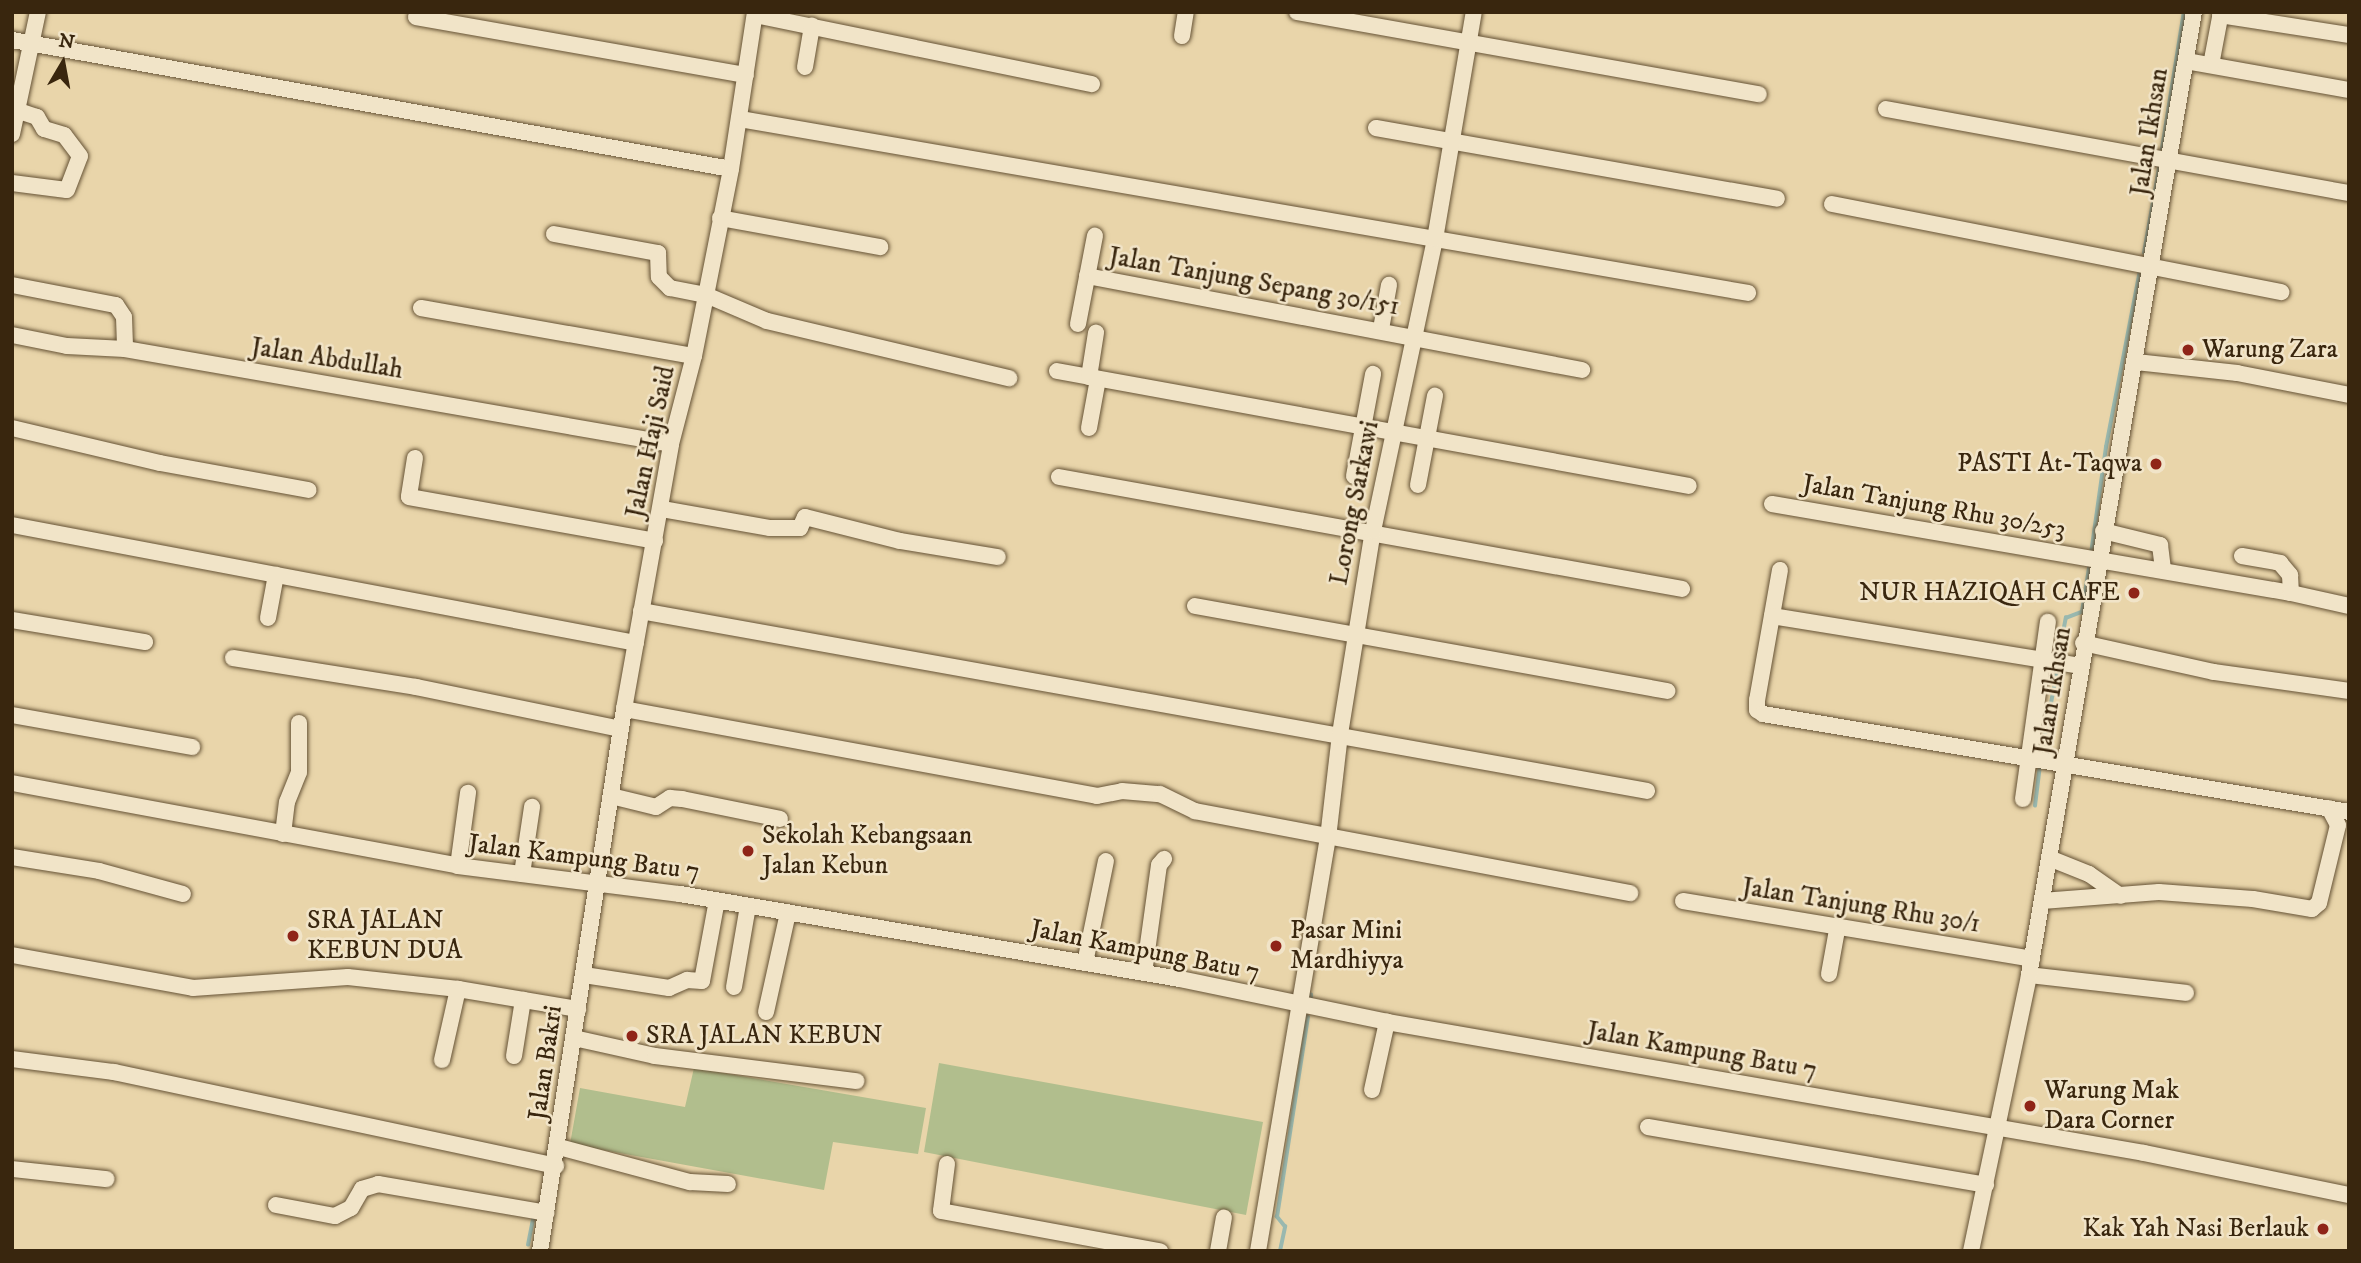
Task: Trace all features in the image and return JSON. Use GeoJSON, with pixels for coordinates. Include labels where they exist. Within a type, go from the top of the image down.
{"type":"FeatureCollection","features":[{"type":"Feature","properties":{"kind":"street"},"geometry":{"type":"LineString","coordinates":[[12,134],[38,12]]}},
{"type":"Feature","properties":{"kind":"street"},"geometry":{"type":"LineString","coordinates":[[1182,36],[1186,12]]}},
{"type":"Feature","properties":{"kind":"street"},"geometry":{"type":"LineString","coordinates":[[1297,12],[1759,94]]}},
{"type":"Feature","properties":{"kind":"street","name":"Lorong Sarkawi"},"geometry":{"type":"LineString","coordinates":[[1258,1251],[1328,838],[1340,734],[1373,531],[1412,335],[1435,239],[1474,12]]}},
{"type":"Feature","properties":{"kind":"street","name":"Jalan Ikhsan"},"geometry":{"type":"LineString","coordinates":[[1973,1250],[2031,967],[2067,766],[2093,560],[2103,531],[2154,265],[2162,159],[2186,61],[2194,12]]}},
{"type":"Feature","properties":{"kind":"street"},"geometry":{"type":"LineString","coordinates":[[755,13],[1092,84]]}},
{"type":"Feature","properties":{"kind":"street","name":"Jalan Haji Said"},"geometry":{"type":"LineString","coordinates":[[600,882],[624,709],[641,611],[662,509],[671,444],[694,356],[731,169],[755,13]]}},
{"type":"Feature","properties":{"kind":"street"},"geometry":{"type":"LineString","coordinates":[[2219,66],[2221,13],[2349,35]]}},
{"type":"Feature","properties":{"kind":"street"},"geometry":{"type":"LineString","coordinates":[[416,17],[746,75]]}},
{"type":"Feature","properties":{"kind":"street"},"geometry":{"type":"LineString","coordinates":[[805,67],[812,26]]}},
{"type":"Feature","properties":{"kind":"street"},"geometry":{"type":"LineString","coordinates":[[12,40],[731,169]]}},
{"type":"Feature","properties":{"kind":"street"},"geometry":{"type":"LineString","coordinates":[[2186,61],[2349,90]]}},
{"type":"Feature","properties":{"kind":"street"},"geometry":{"type":"LineString","coordinates":[[1886,109],[2349,193]]}},
{"type":"Feature","properties":{"kind":"street"},"geometry":{"type":"LineString","coordinates":[[12,183],[67,190],[80,156],[64,135],[44,129],[37,117],[16,110]]}},
{"type":"Feature","properties":{"kind":"street"},"geometry":{"type":"LineString","coordinates":[[740,118],[1748,293]]}},
{"type":"Feature","properties":{"kind":"street"},"geometry":{"type":"LineString","coordinates":[[1376,128],[1452,143],[1698,178],[1777,198]]}},
{"type":"Feature","properties":{"kind":"street"},"geometry":{"type":"LineString","coordinates":[[1832,204],[2281,292]]}},
{"type":"Feature","properties":{"kind":"street"},"geometry":{"type":"LineString","coordinates":[[720,218],[880,247]]}},
{"type":"Feature","properties":{"kind":"street"},"geometry":{"type":"LineString","coordinates":[[554,234],[659,253],[662,281],[670,288],[706,295],[767,321],[1009,378]]}},
{"type":"Feature","properties":{"kind":"street"},"geometry":{"type":"LineString","coordinates":[[1079,324],[1095,236]]}},
{"type":"Feature","properties":{"kind":"street","name":"Jalan Tanjung Sepang 30/151"},"geometry":{"type":"LineString","coordinates":[[1087,276],[1381,329],[1582,370]]}},
{"type":"Feature","properties":{"kind":"street"},"geometry":{"type":"LineString","coordinates":[[12,285],[116,305],[124,317],[125,349]]}},
{"type":"Feature","properties":{"kind":"street"},"geometry":{"type":"LineString","coordinates":[[1381,329],[1389,285]]}},
{"type":"Feature","properties":{"kind":"street"},"geometry":{"type":"LineString","coordinates":[[421,308],[694,356]]}},
{"type":"Feature","properties":{"kind":"street"},"geometry":{"type":"LineString","coordinates":[[1089,428],[1096,333]]}},
{"type":"Feature","properties":{"kind":"street","name":"Jalan Abdullah"},"geometry":{"type":"LineString","coordinates":[[12,335],[67,346],[125,349],[671,444]]}},
{"type":"Feature","properties":{"kind":"street"},"geometry":{"type":"LineString","coordinates":[[2136,362],[2238,373],[2349,395]]}},
{"type":"Feature","properties":{"kind":"street"},"geometry":{"type":"LineString","coordinates":[[1057,372],[1689,486]]}},
{"type":"Feature","properties":{"kind":"street"},"geometry":{"type":"LineString","coordinates":[[1354,477],[1373,374]]}},
{"type":"Feature","properties":{"kind":"street"},"geometry":{"type":"LineString","coordinates":[[1418,485],[1435,396]]}},
{"type":"Feature","properties":{"kind":"street"},"geometry":{"type":"LineString","coordinates":[[12,428],[160,463],[309,490]]}},
{"type":"Feature","properties":{"kind":"street"},"geometry":{"type":"LineString","coordinates":[[415,458],[409,497],[655,541]]}},
{"type":"Feature","properties":{"kind":"street"},"geometry":{"type":"LineString","coordinates":[[1059,477],[1373,531],[1682,589]]}},
{"type":"Feature","properties":{"kind":"street","name":"Jalan Tanjung Rhu 30/253"},"geometry":{"type":"LineString","coordinates":[[1772,504],[2291,593],[2349,606]]}},
{"type":"Feature","properties":{"kind":"street"},"geometry":{"type":"LineString","coordinates":[[662,509],[770,528],[800,528],[805,517],[900,541],[998,557]]}},
{"type":"Feature","properties":{"kind":"street"},"geometry":{"type":"LineString","coordinates":[[12,525],[636,643]]}},
{"type":"Feature","properties":{"kind":"street"},"geometry":{"type":"LineString","coordinates":[[2103,531],[2161,545],[2163,571]]}},
{"type":"Feature","properties":{"kind":"street"},"geometry":{"type":"LineString","coordinates":[[2242,556],[2280,563],[2290,575],[2291,593]]}},
{"type":"Feature","properties":{"kind":"street"},"geometry":{"type":"LineString","coordinates":[[1780,570],[1757,700],[1757,710],[1763,714],[2029,761],[2349,811]]}},
{"type":"Feature","properties":{"kind":"street"},"geometry":{"type":"LineString","coordinates":[[268,618],[276,575]]}},
{"type":"Feature","properties":{"kind":"street"},"geometry":{"type":"LineString","coordinates":[[1195,606],[1357,632],[1667,691]]}},
{"type":"Feature","properties":{"kind":"street"},"geometry":{"type":"LineString","coordinates":[[641,611],[1647,791]]}},
{"type":"Feature","properties":{"kind":"street"},"geometry":{"type":"LineString","coordinates":[[1772,616],[2080,666]]}},
{"type":"Feature","properties":{"kind":"street"},"geometry":{"type":"LineString","coordinates":[[12,620],[145,642]]}},
{"type":"Feature","properties":{"kind":"street"},"geometry":{"type":"LineString","coordinates":[[2023,799],[2047,660],[2048,622]]}},
{"type":"Feature","properties":{"kind":"street"},"geometry":{"type":"LineString","coordinates":[[2083,643],[2214,672],[2349,691]]}},
{"type":"Feature","properties":{"kind":"street"},"geometry":{"type":"LineString","coordinates":[[233,658],[416,687],[621,729]]}},
{"type":"Feature","properties":{"kind":"street"},"geometry":{"type":"LineString","coordinates":[[624,709],[1097,796],[1122,791],[1160,794],[1195,811],[1630,893]]}},
{"type":"Feature","properties":{"kind":"street"},"geometry":{"type":"LineString","coordinates":[[12,715],[192,747]]}},
{"type":"Feature","properties":{"kind":"street"},"geometry":{"type":"LineString","coordinates":[[283,834],[287,802],[299,772],[299,723]]}},
{"type":"Feature","properties":{"kind":"street","name":"Jalan Kampung Batu 7"},"geometry":{"type":"LineString","coordinates":[[12,783],[458,866],[600,882],[717,900],[1144,973],[1299,1006],[1999,1128],[2349,1195]]}},
{"type":"Feature","properties":{"kind":"street"},"geometry":{"type":"LineString","coordinates":[[458,866],[468,793]]}},
{"type":"Feature","properties":{"kind":"street"},"geometry":{"type":"LineString","coordinates":[[611,796],[656,807],[670,798],[682,799],[780,819]]}},
{"type":"Feature","properties":{"kind":"street"},"geometry":{"type":"LineString","coordinates":[[522,874],[532,807]]}},
{"type":"Feature","properties":{"kind":"street"},"geometry":{"type":"LineString","coordinates":[[2042,901],[2159,892],[2253,894],[2316,907],[2338,825],[2329,808]]}},
{"type":"Feature","properties":{"kind":"street"},"geometry":{"type":"LineString","coordinates":[[12,857],[99,871],[183,894]]}},
{"type":"Feature","properties":{"kind":"street"},"geometry":{"type":"LineString","coordinates":[[2049,858],[2090,874],[2120,896]]}},
{"type":"Feature","properties":{"kind":"street"},"geometry":{"type":"LineString","coordinates":[[1144,973],[1159,865],[1164,859]]}},
{"type":"Feature","properties":{"kind":"street"},"geometry":{"type":"LineString","coordinates":[[1085,963],[1106,861]]}},
{"type":"Feature","properties":{"kind":"street","name":"Jalan Bakri"},"geometry":{"type":"LineString","coordinates":[[540,1251],[600,882]]}},
{"type":"Feature","properties":{"kind":"street"},"geometry":{"type":"LineString","coordinates":[[584,975],[669,988],[687,980],[702,981],[717,900]]}},
{"type":"Feature","properties":{"kind":"street","name":"Jalan Tanjung Rhu 30/1"},"geometry":{"type":"LineString","coordinates":[[1683,901],[2031,967],[2186,993]]}},
{"type":"Feature","properties":{"kind":"street"},"geometry":{"type":"LineString","coordinates":[[734,987],[748,906]]}},
{"type":"Feature","properties":{"kind":"street"},"geometry":{"type":"LineString","coordinates":[[766,1012],[788,913]]}},
{"type":"Feature","properties":{"kind":"street"},"geometry":{"type":"LineString","coordinates":[[1829,974],[1837,930]]}},
{"type":"Feature","properties":{"kind":"street"},"geometry":{"type":"LineString","coordinates":[[12,955],[193,988],[348,977],[458,989],[578,1009]]}},
{"type":"Feature","properties":{"kind":"street"},"geometry":{"type":"LineString","coordinates":[[442,1060],[458,989]]}},
{"type":"Feature","properties":{"kind":"street"},"geometry":{"type":"LineString","coordinates":[[514,1056],[523,1000]]}},
{"type":"Feature","properties":{"kind":"street"},"geometry":{"type":"LineString","coordinates":[[1372,1090],[1387,1022]]}},
{"type":"Feature","properties":{"kind":"street"},"geometry":{"type":"LineString","coordinates":[[574,1038],[654,1056],[856,1081]]}},
{"type":"Feature","properties":{"kind":"street"},"geometry":{"type":"LineString","coordinates":[[12,1059],[114,1072],[555,1166]]}},
{"type":"Feature","properties":{"kind":"street"},"geometry":{"type":"LineString","coordinates":[[1647,1127],[1986,1185]]}},
{"type":"Feature","properties":{"kind":"street"},"geometry":{"type":"LineString","coordinates":[[559,1147],[691,1182],[728,1184]]}},
{"type":"Feature","properties":{"kind":"street"},"geometry":{"type":"LineString","coordinates":[[947,1164],[941,1212],[1160,1251]]}},
{"type":"Feature","properties":{"kind":"street"},"geometry":{"type":"LineString","coordinates":[[12,1169],[106,1180]]}},
{"type":"Feature","properties":{"kind":"street"},"geometry":{"type":"LineString","coordinates":[[276,1205],[335,1216],[351,1208],[362,1189],[378,1184],[547,1213]]}},
{"type":"Feature","properties":{"kind":"street"},"geometry":{"type":"LineString","coordinates":[[1218,1251],[1224,1217]]}},
{"type":"Feature","properties":{"kind":"green space"},"geometry":{"type":"Polygon","coordinates":[[[939,1063],[1263,1122],[1246,1215],[924,1152],[939,1063]]]}},
{"type":"Feature","properties":{"kind":"green space"},"geometry":{"type":"Polygon","coordinates":[[[694,1068],[926,1108],[918,1154],[833,1142],[824,1190],[570,1144],[580,1088],[685,1107],[694,1068]]]}},
{"type":"Feature","properties":{"kind":"waterway"},"geometry":{"type":"LineString","coordinates":[[2161,155],[2184,12]]}},
{"type":"Feature","properties":{"kind":"waterway"},"geometry":{"type":"LineString","coordinates":[[2144,253],[2160,163]]}},
{"type":"Feature","properties":{"kind":"waterway"},"geometry":{"type":"LineString","coordinates":[[2091,554],[2106,447],[2140,271]]}},
{"type":"Feature","properties":{"kind":"waterway"},"geometry":{"type":"LineString","coordinates":[[2059,653],[2066,618],[2082,612],[2090,562]]}},
{"type":"Feature","properties":{"kind":"waterway"},"geometry":{"type":"LineString","coordinates":[[2043,746],[2057,671]]}},
{"type":"Feature","properties":{"kind":"waterway"},"geometry":{"type":"LineString","coordinates":[[2035,806],[2040,768]]}},
{"type":"Feature","properties":{"kind":"waterway"},"geometry":{"type":"LineString","coordinates":[[1280,1251],[1285,1227],[1277,1217],[1308,1017]]}},
{"type":"Feature","properties":{"kind":"waterway"},"geometry":{"type":"LineString","coordinates":[[528,1245],[533,1219]]}},
{"type":"Feature","properties":{"kind":"place","name":"Warung Zara"},"geometry":{"type":"Point","coordinates":[2188,350]}},
{"type":"Feature","properties":{"kind":"place","name":"PASTI At-Taqwa"},"geometry":{"type":"Point","coordinates":[2156,464]}},
{"type":"Feature","properties":{"kind":"place","name":"NUR HAZIQAH CAFE"},"geometry":{"type":"Point","coordinates":[2134,593]}},
{"type":"Feature","properties":{"kind":"place","name":"Sekolah Kebangsaan Jalan Kebun"},"geometry":{"type":"Point","coordinates":[748,851]}},
{"type":"Feature","properties":{"kind":"place","name":"SRA JALAN KEBUN DUA"},"geometry":{"type":"Point","coordinates":[293,936]}},
{"type":"Feature","properties":{"kind":"place","name":"Pasar Mini Mardhiyya"},"geometry":{"type":"Point","coordinates":[1276,946]}},
{"type":"Feature","properties":{"kind":"place","name":"SRA JALAN KEBUN"},"geometry":{"type":"Point","coordinates":[632,1036]}},
{"type":"Feature","properties":{"kind":"place","name":"Warung Mak Dara Corner"},"geometry":{"type":"Point","coordinates":[2030,1106]}},
{"type":"Feature","properties":{"kind":"place","name":"Kak Yah Nasi Berlauk"},"geometry":{"type":"Point","coordinates":[2323,1229]}}]}
